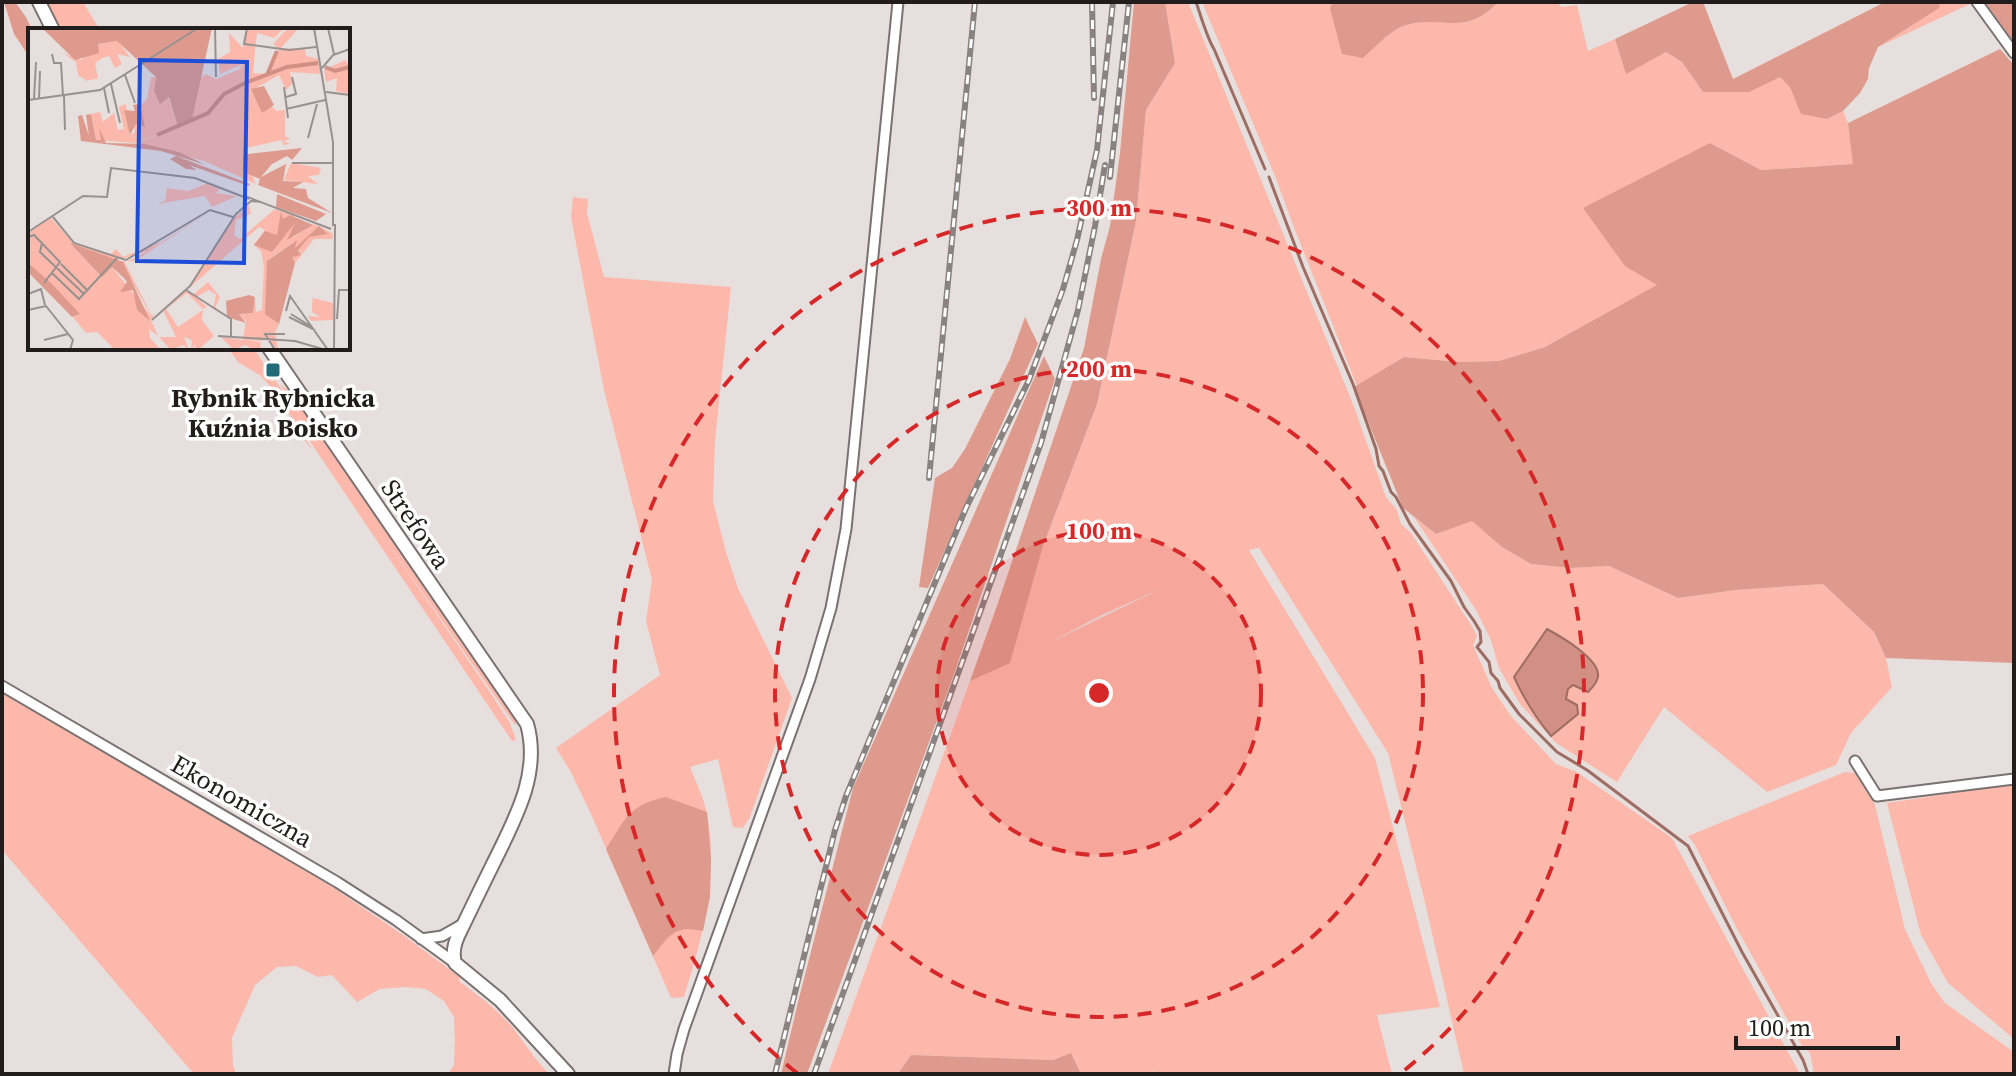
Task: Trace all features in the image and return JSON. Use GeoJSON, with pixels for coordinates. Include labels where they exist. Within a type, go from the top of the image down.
{"type":"FeatureCollection","features":[{"type":"Feature","properties":{"kind":"street"},"geometry":{"type":"LineString","coordinates":[[39,2],[52,28]]}},
{"type":"Feature","properties":{"kind":"street"},"geometry":{"type":"LineString","coordinates":[[674,1074],[677,1054],[810,679],[835,591],[849,507],[898,2]]}},
{"type":"Feature","properties":{"kind":"street"},"geometry":{"type":"LineString","coordinates":[[1977,2],[2014,53]]}},
{"type":"Feature","properties":{"kind":"street","name":"Strefowa"},"geometry":{"type":"LineString","coordinates":[[270,350],[527,724],[531,756],[523,800],[464,924]]}},
{"type":"Feature","properties":{"kind":"street","name":"Ekonomiczna"},"geometry":{"type":"LineString","coordinates":[[2,686],[337,882],[421,939],[500,1000],[568,1074]]}},
{"type":"Feature","properties":{"kind":"street"},"geometry":{"type":"LineString","coordinates":[[1855,761],[1877,796],[2014,779]]}},
{"type":"Feature","properties":{"kind":"street"},"geometry":{"type":"LineString","coordinates":[[421,939],[442,936],[464,924]]}},
{"type":"Feature","properties":{"kind":"street"},"geometry":{"type":"LineString","coordinates":[[455,963],[454,947],[464,924]]}},
{"type":"Feature","properties":{"kind":"street"},"geometry":{"type":"LineString","coordinates":[[665,1074],[677,1054]]}},
{"type":"Feature","properties":{"kind":"shaded area"},"geometry":{"type":"Polygon","coordinates":[[[4,2],[15,2],[31,28],[28,28],[28,55],[14,34],[4,2]]]}},
{"type":"Feature","properties":{"kind":"shaded area"},"geometry":{"type":"Polygon","coordinates":[[[47,2],[83,2],[99,28],[61,28],[47,2]]]}},
{"type":"Feature","properties":{"kind":"shaded area"},"geometry":{"type":"Polygon","coordinates":[[[1134,2],[1165,2],[1175,63],[1146,110],[1136,221],[1097,404],[1043,546],[1010,663],[970,681],[1084,348],[1110,226],[1134,2]]]}},
{"type":"Feature","properties":{"kind":"shaded area"},"geometry":{"type":"Polygon","coordinates":[[[1165,2],[1188,2],[1353,404],[1386,497],[1397,510],[1401,524],[1411,533],[1473,628],[1477,636],[1473,645],[1492,688],[1511,716],[1556,764],[1577,772],[1672,838],[1800,1074],[1464,1074],[1388,753],[1259,548],[1249,550],[1375,758],[1440,1007],[1377,1015],[1392,1074],[1155,1074],[1153,1071],[1146,1074],[1081,1074],[1071,1053],[1053,1060],[911,1055],[898,1074],[828,1074],[970,681],[1010,662],[1043,546],[1097,404],[1136,221],[1146,110],[1175,63],[1165,2]],[[1163,588],[1103,614],[1045,645],[1163,588]]]}},
{"type":"Feature","properties":{"kind":"shaded area"},"geometry":{"type":"Polygon","coordinates":[[[1202,2],[1333,2],[1331,8],[1363,57],[1398,28],[1430,22],[1463,23],[1486,13],[1498,2],[1555,2],[1562,7],[1577,5],[1588,51],[1615,39],[1626,73],[1666,52],[1682,62],[1703,92],[1780,77],[1827,119],[1843,111],[1848,123],[1854,164],[1761,170],[1710,143],[1658,285],[1545,347],[1499,361],[1459,362],[1404,357],[1357,386],[1275,176],[1202,2]]]}},
{"type":"Feature","properties":{"kind":"shaded area"},"geometry":{"type":"Polygon","coordinates":[[[1333,2],[1498,2],[1474,20],[1417,23],[1398,28],[1363,58],[1342,54],[1330,8],[1333,2]]]}},
{"type":"Feature","properties":{"kind":"shaded area"},"geometry":{"type":"Polygon","coordinates":[[[1693,2],[1703,2],[1733,79],[1885,2],[1940,2],[1939,8],[1878,47],[1860,93],[1843,111],[1827,119],[1801,114],[1790,87],[1780,77],[1749,92],[1703,92],[1682,62],[1666,52],[1626,74],[1615,39],[1693,2]]]}},
{"type":"Feature","properties":{"kind":"shaded area"},"geometry":{"type":"Polygon","coordinates":[[[1940,2],[1970,4],[1878,47],[1938,8],[1940,2]]]}},
{"type":"Feature","properties":{"kind":"shaded area"},"geometry":{"type":"Polygon","coordinates":[[[1985,2],[2014,2],[2014,42],[1985,2]]]}},
{"type":"Feature","properties":{"kind":"shaded area"},"geometry":{"type":"Polygon","coordinates":[[[2000,49],[2014,65],[2014,663],[1886,658],[1874,632],[1823,584],[1678,598],[1609,566],[1570,568],[1531,564],[1502,547],[1472,521],[1436,534],[1403,508],[1354,387],[1404,357],[1459,362],[1499,361],[1545,347],[1657,285],[1625,266],[1583,208],[1710,143],[1761,170],[1853,164],[1848,123],[2000,49]]]}},
{"type":"Feature","properties":{"kind":"shaded area"},"geometry":{"type":"Polygon","coordinates":[[[573,197],[588,199],[587,213],[604,277],[731,287],[715,441],[713,501],[738,588],[792,698],[750,817],[743,828],[733,827],[718,759],[690,767],[707,814],[711,861],[703,929],[684,997],[671,998],[591,814],[556,748],[660,675],[646,621],[652,580],[604,390],[571,217],[573,197]]]}},
{"type":"Feature","properties":{"kind":"shaded area"},"geometry":{"type":"Polygon","coordinates":[[[1025,317],[1038,344],[928,588],[919,587],[935,478],[952,468],[965,449],[1010,359],[1025,317]]]}},
{"type":"Feature","properties":{"kind":"shaded area"},"geometry":{"type":"Polygon","coordinates":[[[229,350],[255,350],[269,373],[267,375],[272,382],[275,380],[301,416],[280,384],[291,392],[517,721],[515,725],[376,526],[490,692],[510,723],[516,740],[512,741],[305,434],[313,451],[300,435],[282,400],[261,376],[238,362],[229,350]]]}},
{"type":"Feature","properties":{"kind":"shaded area"},"geometry":{"type":"Polygon","coordinates":[[[1044,356],[1055,379],[953,677],[807,1074],[781,1074],[853,788],[1044,356]]]}},
{"type":"Feature","properties":{"kind":"shaded area"},"geometry":{"type":"Polygon","coordinates":[[[1414,517],[1436,534],[1472,520],[1502,547],[1531,564],[1570,568],[1609,566],[1678,598],[1823,584],[1874,632],[1886,658],[1892,687],[1851,733],[1836,765],[1767,792],[1664,707],[1617,782],[1556,743],[1520,704],[1499,668],[1491,640],[1476,610],[1414,517]]]}},
{"type":"Feature","properties":{"kind":"shaded area"},"geometry":{"type":"Polygon","coordinates":[[[1547,629],[1593,662],[1598,676],[1588,692],[1573,685],[1568,689],[1566,699],[1577,705],[1578,714],[1551,736],[1514,677],[1547,629]]]}},
{"type":"Feature","properties":{"kind":"shaded area"},"geometry":{"type":"Polygon","coordinates":[[[2,693],[328,884],[403,935],[460,977],[459,981],[501,1015],[549,1074],[448,1074],[454,1065],[454,1017],[444,1001],[426,989],[406,987],[380,989],[357,1002],[332,975],[318,977],[296,966],[277,967],[255,985],[232,1038],[236,1074],[194,1074],[2,850],[2,693]]]}},
{"type":"Feature","properties":{"kind":"shaded area"},"geometry":{"type":"Polygon","coordinates":[[[1845,772],[1857,773],[1875,805],[1905,929],[1931,983],[1945,1003],[2014,1052],[2014,1074],[1814,1074],[1810,1053],[1802,1046],[1688,836],[1845,772]]]}},
{"type":"Feature","properties":{"kind":"shaded area"},"geometry":{"type":"Polygon","coordinates":[[[2014,784],[2014,1039],[1948,983],[1921,935],[1887,803],[2014,784]]]}},
{"type":"Feature","properties":{"kind":"shaded area"},"geometry":{"type":"Polygon","coordinates":[[[666,797],[707,812],[710,897],[703,931],[685,929],[674,933],[653,956],[606,849],[629,815],[644,804],[666,797]]]}},
{"type":"Feature","properties":{"kind":"shaded area"},"geometry":{"type":"Polygon","coordinates":[[[1071,1053],[1081,1074],[898,1074],[911,1055],[1053,1060],[1071,1053]]]}},
{"type":"Feature","properties":{"kind":"waterway"},"geometry":{"type":"LineString","coordinates":[[1196,2],[1265,169]]}},
{"type":"Feature","properties":{"kind":"waterway"},"geometry":{"type":"LineString","coordinates":[[1269,177],[1353,384],[1379,466],[1410,524],[1451,581],[1480,631],[1481,642],[1477,647],[1489,662],[1491,673],[1500,688],[1519,714],[1557,752],[1587,770],[1688,846],[1808,1074]]}},
{"type":"Feature","properties":{"kind":"railway"},"geometry":{"type":"LineString","coordinates":[[929,478],[975,2]]}},
{"type":"Feature","properties":{"kind":"railway"},"geometry":{"type":"LineString","coordinates":[[1092,2],[1094,98]]}},
{"type":"Feature","properties":{"kind":"railway"},"geometry":{"type":"LineString","coordinates":[[775,1074],[846,796],[966,508],[1029,380],[1063,289],[1097,150],[1113,2]]}},
{"type":"Feature","properties":{"kind":"railway"},"geometry":{"type":"LineString","coordinates":[[1110,177],[1129,2]]}},
{"type":"Feature","properties":{"kind":"railway"},"geometry":{"type":"LineString","coordinates":[[814,1074],[1041,443],[1078,310],[1105,165]]}},
{"type":"Feature","properties":{"kind":"place","name":"Rybnik Rybnicka Kuźnia Boisko"},"geometry":{"type":"Point","coordinates":[273,370]}}]}
